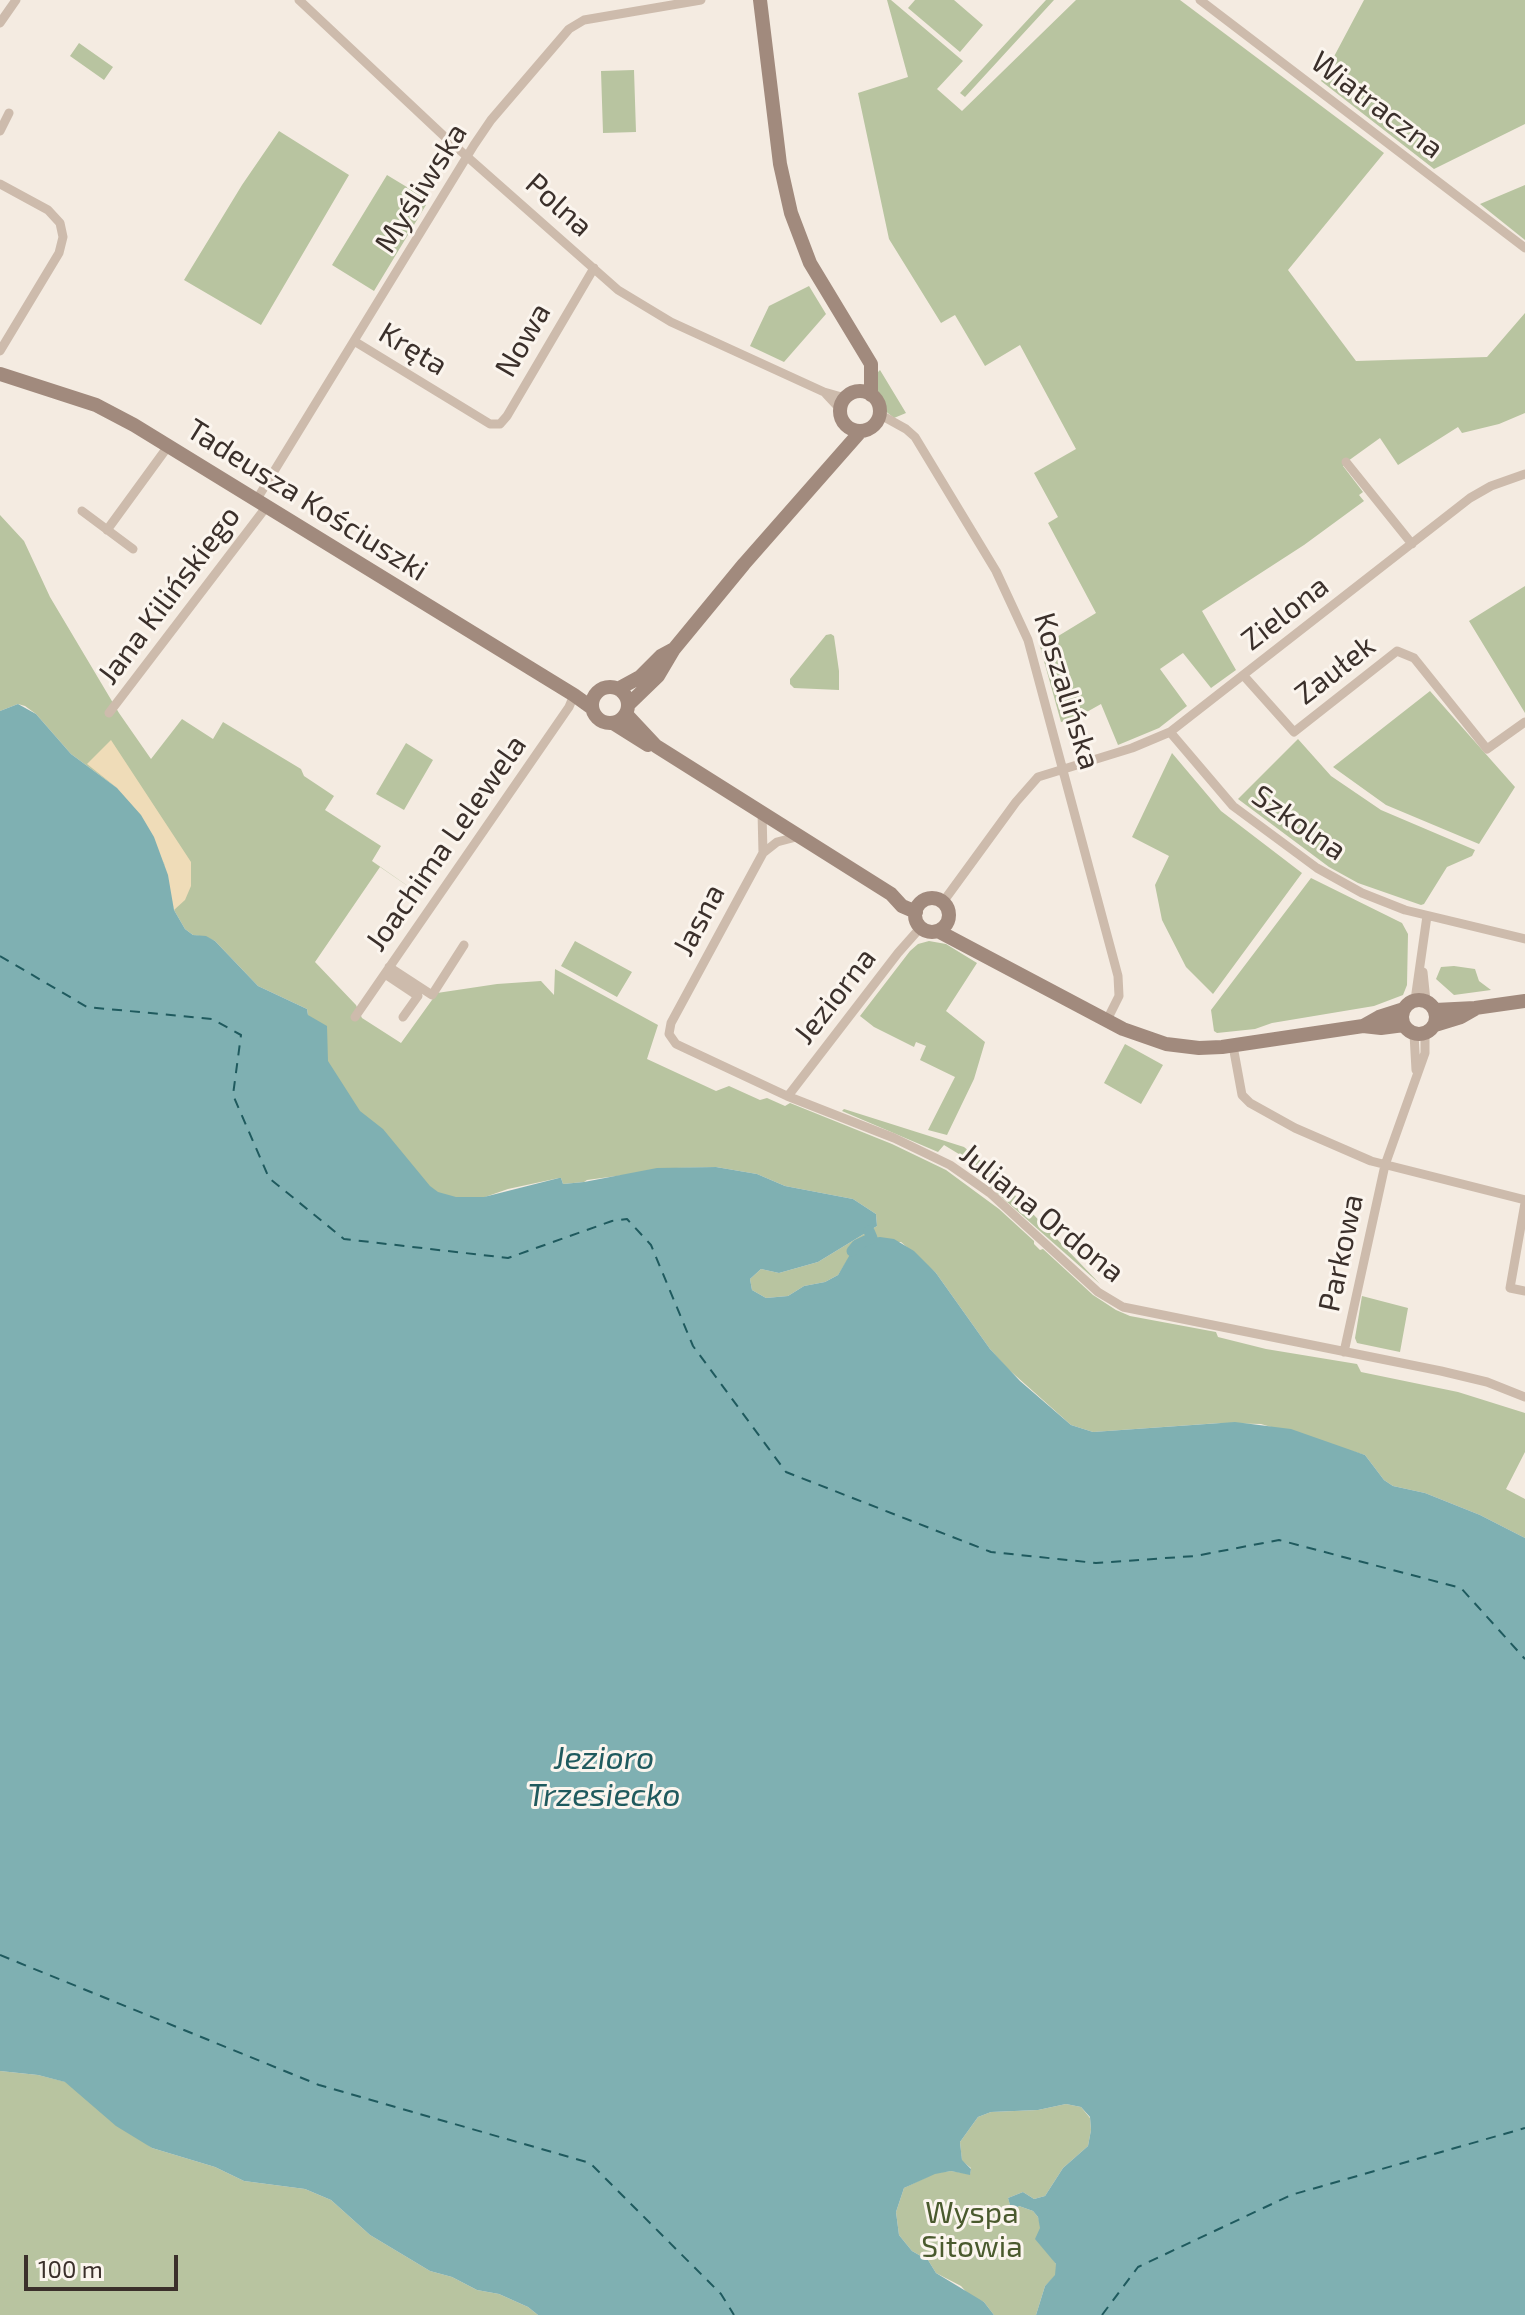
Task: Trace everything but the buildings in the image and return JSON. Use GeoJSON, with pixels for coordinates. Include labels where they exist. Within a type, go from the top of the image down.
{"type":"FeatureCollection","features":[{"type":"Feature","properties":{"kind":"street"},"geometry":{"type":"LineString","coordinates":[[0,23],[16,0]]}},
{"type":"Feature","properties":{"kind":"street","name":"Polna"},"geometry":{"type":"LineString","coordinates":[[299,0],[618,290],[655,314],[842,403]]}},
{"type":"Feature","properties":{"kind":"street","name":"Myśliwska"},"geometry":{"type":"LineString","coordinates":[[262,502],[354,341],[491,120],[573,25],[701,0]]}},
{"type":"Feature","properties":{"kind":"street"},"geometry":{"type":"LineString","coordinates":[[760,0],[778,151],[791,213],[810,263],[871,364],[866,394]]}},
{"type":"Feature","properties":{"kind":"street","name":"Wiatraczna"},"geometry":{"type":"LineString","coordinates":[[1200,0],[1525,248]]}},
{"type":"Feature","properties":{"kind":"street"},"geometry":{"type":"LineString","coordinates":[[0,131],[9,113]]}},
{"type":"Feature","properties":{"kind":"street"},"geometry":{"type":"LineString","coordinates":[[0,184],[48,210],[60,223],[63,237],[59,253],[0,351]]}},
{"type":"Feature","properties":{"kind":"street","name":"Nowa"},"geometry":{"type":"LineString","coordinates":[[488,422],[497,425],[504,421],[594,268]]}},
{"type":"Feature","properties":{"kind":"street","name":"Kręta"},"geometry":{"type":"LineString","coordinates":[[354,341],[488,422]]}},
{"type":"Feature","properties":{"kind":"street","name":"Tadeusza Kościuszki"},"geometry":{"type":"LineString","coordinates":[[0,374],[96,405],[169,445],[574,695]]}},
{"type":"Feature","properties":{"kind":"street"},"geometry":{"type":"LineString","coordinates":[[613,723],[658,676],[674,649],[769,534],[861,431],[873,426],[879,414],[876,401],[866,394],[855,392],[842,403],[845,425],[843,450]]}},
{"type":"Feature","properties":{"kind":"street","name":"Koszalińska"},"geometry":{"type":"LineString","coordinates":[[879,414],[915,437],[996,571],[1028,640],[1120,987],[1107,1020]]}},
{"type":"Feature","properties":{"kind":"street"},"geometry":{"type":"LineString","coordinates":[[845,425],[861,431]]}},
{"type":"Feature","properties":{"kind":"street"},"geometry":{"type":"LineString","coordinates":[[107,530],[169,445]]}},
{"type":"Feature","properties":{"kind":"street"},"geometry":{"type":"LineString","coordinates":[[1346,462],[1412,544]]}},
{"type":"Feature","properties":{"kind":"street","name":"Zielona"},"geometry":{"type":"LineString","coordinates":[[1064,769],[1132,748],[1170,732],[1479,492],[1525,474]]}},
{"type":"Feature","properties":{"kind":"street","name":"Jana Kilińskiego"},"geometry":{"type":"LineString","coordinates":[[109,713],[262,502]]}},
{"type":"Feature","properties":{"kind":"street"},"geometry":{"type":"LineString","coordinates":[[82,511],[133,549]]}},
{"type":"Feature","properties":{"kind":"street"},"geometry":{"type":"LineString","coordinates":[[656,746],[643,744],[613,723],[599,720],[594,702],[601,689],[618,689],[640,677],[661,656],[674,649]]}},
{"type":"Feature","properties":{"kind":"street","name":"Zaułek"},"geometry":{"type":"LineString","coordinates":[[1244,676],[1294,732],[1397,651],[1414,658],[1487,749],[1525,722]]}},
{"type":"Feature","properties":{"kind":"street"},"geometry":{"type":"LineString","coordinates":[[618,689],[627,698],[627,710],[656,746],[891,894],[906,896],[919,907],[921,927],[932,932],[942,927],[949,912],[943,902],[932,898],[919,907]]}},
{"type":"Feature","properties":{"kind":"street"},"geometry":{"type":"LineString","coordinates":[[574,695],[594,702]]}},
{"type":"Feature","properties":{"kind":"street","name":"Joachima Lelewela"},"geometry":{"type":"LineString","coordinates":[[355,1017],[569,707],[574,695]]}},
{"type":"Feature","properties":{"kind":"street","name":"Szkolna"},"geometry":{"type":"LineString","coordinates":[[1170,732],[1233,806],[1317,868],[1388,904],[1525,939]]}},
{"type":"Feature","properties":{"kind":"street"},"geometry":{"type":"LineString","coordinates":[[943,902],[1031,782],[1064,769]]}},
{"type":"Feature","properties":{"kind":"street","name":"Jasna"},"geometry":{"type":"LineString","coordinates":[[677,1011],[763,853],[762,812]]}},
{"type":"Feature","properties":{"kind":"street"},"geometry":{"type":"LineString","coordinates":[[763,853],[777,842],[800,836]]}},
{"type":"Feature","properties":{"kind":"street"},"geometry":{"type":"LineString","coordinates":[[1420,1017],[1423,934],[1427,916]]}},
{"type":"Feature","properties":{"kind":"street","name":"Jeziorna"},"geometry":{"type":"LineString","coordinates":[[788,1096],[921,927]]}},
{"type":"Feature","properties":{"kind":"street"},"geometry":{"type":"LineString","coordinates":[[942,927],[969,949],[979,950],[1138,1036],[1180,1047],[1233,1046],[1363,1026],[1379,1017],[1420,1017],[1525,1001]]}},
{"type":"Feature","properties":{"kind":"street"},"geometry":{"type":"LineString","coordinates":[[387,970],[432,995],[464,945]]}},
{"type":"Feature","properties":{"kind":"street"},"geometry":{"type":"LineString","coordinates":[[387,970],[418,996],[403,1017]]}},
{"type":"Feature","properties":{"kind":"street","name":"Juliana Ordona"},"geometry":{"type":"LineString","coordinates":[[677,1011],[669,1028],[674,1042],[788,1096],[894,1138],[950,1165],[990,1193],[1098,1292],[1123,1307],[1472,1379],[1525,1397]]}},
{"type":"Feature","properties":{"kind":"street","name":"Parkowa"},"geometry":{"type":"LineString","coordinates":[[1344,1352],[1385,1165],[1416,1072],[1420,1017]]}},
{"type":"Feature","properties":{"kind":"street"},"geometry":{"type":"LineString","coordinates":[[1233,1046],[1238,1084],[1242,1095],[1250,1103],[1322,1141],[1385,1165],[1525,1205],[1510,1288],[1525,1291]]}},
{"type":"Feature","properties":{"kind":"green space"},"geometry":{"type":"Polygon","coordinates":[[[887,0],[891,0],[963,61],[937,89],[962,111],[1076,0],[1180,0],[1384,153],[1288,270],[1356,361],[1487,357],[1525,313],[1525,413],[1499,424],[1462,433],[1458,427],[1398,465],[1380,438],[1348,461],[1343,466],[1363,492],[1359,495],[1364,501],[1304,545],[1202,611],[1236,670],[1211,688],[1183,653],[1160,669],[1187,706],[1159,728],[1118,745],[1101,704],[1076,718],[1061,722],[1039,643],[1055,638],[1096,613],[1048,523],[1058,517],[1034,473],[1076,449],[1020,345],[985,366],[955,315],[941,323],[889,239],[858,93],[908,77],[887,0]]]}},
{"type":"Feature","properties":{"kind":"green space"},"geometry":{"type":"Polygon","coordinates":[[[915,0],[954,0],[983,25],[960,52],[908,8],[915,0]]]}},
{"type":"Feature","properties":{"kind":"green space"},"geometry":{"type":"Polygon","coordinates":[[[1046,0],[1054,0],[965,97],[960,93],[1046,0]]]}},
{"type":"Feature","properties":{"kind":"green space"},"geometry":{"type":"Polygon","coordinates":[[[1364,0],[1525,0],[1525,124],[1434,169],[1321,81],[1364,0]]]}},
{"type":"Feature","properties":{"kind":"green space"},"geometry":{"type":"Polygon","coordinates":[[[79,43],[113,67],[104,80],[70,56],[79,43]]]}},
{"type":"Feature","properties":{"kind":"green space"},"geometry":{"type":"Polygon","coordinates":[[[634,70],[636,132],[603,133],[601,71],[634,70]]]}},
{"type":"Feature","properties":{"kind":"green space"},"geometry":{"type":"Polygon","coordinates":[[[279,131],[349,175],[261,325],[184,280],[279,131]]]}},
{"type":"Feature","properties":{"kind":"green space"},"geometry":{"type":"Polygon","coordinates":[[[387,175],[425,198],[426,205],[374,291],[332,265],[387,175]]]}},
{"type":"Feature","properties":{"kind":"green space"},"geometry":{"type":"Polygon","coordinates":[[[1525,185],[1525,240],[1480,204],[1525,185]]]}},
{"type":"Feature","properties":{"kind":"green space"},"geometry":{"type":"Polygon","coordinates":[[[809,286],[826,314],[784,362],[750,346],[769,306],[809,286]]]}},
{"type":"Feature","properties":{"kind":"green space"},"geometry":{"type":"Polygon","coordinates":[[[880,370],[906,413],[894,418],[884,410],[878,399],[877,373],[880,370]]]}},
{"type":"Feature","properties":{"kind":"green space"},"geometry":{"type":"Polygon","coordinates":[[[0,515],[24,541],[50,597],[119,713],[151,759],[182,719],[213,739],[223,722],[301,769],[304,776],[334,796],[325,810],[381,846],[372,861],[428,900],[380,867],[315,962],[356,1005],[362,1018],[401,1043],[437,993],[541,981],[554,995],[555,969],[658,1025],[647,1059],[716,1091],[729,1086],[760,1100],[767,1098],[785,1106],[790,1103],[892,1144],[946,1170],[999,1209],[1040,1250],[1043,1249],[1093,1295],[1116,1310],[1130,1316],[1216,1332],[1218,1337],[1266,1349],[1357,1364],[1361,1372],[1458,1392],[1525,1413],[1525,1452],[1506,1489],[1525,1499],[1525,1538],[1480,1515],[1425,1493],[1393,1486],[1384,1480],[1365,1455],[1261,1424],[1220,1423],[1093,1432],[1071,1425],[1007,1368],[936,1273],[901,1242],[857,1245],[838,1275],[825,1282],[804,1286],[788,1296],[766,1298],[752,1290],[750,1279],[761,1269],[779,1273],[818,1262],[877,1226],[876,1214],[853,1199],[785,1186],[757,1174],[716,1167],[676,1168],[563,1184],[559,1178],[508,1189],[485,1197],[467,1220],[324,1110],[307,1009],[258,986],[215,941],[193,935],[185,929],[174,910],[168,875],[154,837],[141,815],[117,788],[71,754],[36,714],[25,706],[18,704],[0,711],[0,515]]]}},
{"type":"Feature","properties":{"kind":"green space"},"geometry":{"type":"Polygon","coordinates":[[[1525,586],[1525,713],[1469,621],[1525,586]]]}},
{"type":"Feature","properties":{"kind":"green space"},"geometry":{"type":"Polygon","coordinates":[[[826,635],[834,636],[839,671],[839,690],[794,688],[790,679],[826,635]]]}},
{"type":"Feature","properties":{"kind":"green space"},"geometry":{"type":"Polygon","coordinates":[[[1430,691],[1515,787],[1479,844],[1386,805],[1333,767],[1430,691]]]}},
{"type":"Feature","properties":{"kind":"green space"},"geometry":{"type":"Polygon","coordinates":[[[1298,739],[1331,776],[1381,810],[1475,850],[1472,856],[1447,867],[1421,905],[1358,883],[1329,867],[1238,799],[1298,739]]]}},
{"type":"Feature","properties":{"kind":"green space"},"geometry":{"type":"Polygon","coordinates":[[[406,743],[433,760],[404,810],[376,794],[406,743]]]}},
{"type":"Feature","properties":{"kind":"green space"},"geometry":{"type":"Polygon","coordinates":[[[1172,753],[1221,811],[1302,873],[1213,994],[1186,967],[1162,920],[1155,885],[1169,856],[1132,837],[1172,753]]]}},
{"type":"Feature","properties":{"kind":"green space"},"geometry":{"type":"Polygon","coordinates":[[[1311,878],[1402,923],[1408,934],[1407,985],[1403,995],[1374,1006],[1272,1023],[1255,1029],[1217,1033],[1211,1010],[1311,878]]]}},
{"type":"Feature","properties":{"kind":"green space"},"geometry":{"type":"Polygon","coordinates":[[[575,941],[632,972],[617,997],[561,966],[575,941]]]}},
{"type":"Feature","properties":{"kind":"green space"},"geometry":{"type":"Polygon","coordinates":[[[929,941],[946,944],[977,963],[946,1011],[985,1042],[974,1079],[947,1135],[928,1130],[955,1077],[920,1060],[926,1046],[916,1042],[914,1047],[874,1027],[860,1016],[910,951],[918,944],[929,941]]]}},
{"type":"Feature","properties":{"kind":"green space"},"geometry":{"type":"Polygon","coordinates":[[[1441,967],[1475,969],[1479,981],[1491,990],[1454,995],[1436,979],[1441,967]]]}},
{"type":"Feature","properties":{"kind":"green space"},"geometry":{"type":"Polygon","coordinates":[[[1125,1044],[1163,1065],[1141,1104],[1104,1083],[1125,1044]]]}},
{"type":"Feature","properties":{"kind":"green space"},"geometry":{"type":"Polygon","coordinates":[[[844,1109],[964,1147],[986,1165],[1100,1284],[990,1187],[995,1179],[972,1162],[944,1145],[938,1152],[842,1111],[844,1109]]]}},
{"type":"Feature","properties":{"kind":"green space"},"geometry":{"type":"Polygon","coordinates":[[[1362,1296],[1408,1308],[1400,1352],[1357,1343],[1355,1338],[1362,1296]]]}},
{"type":"Feature","properties":{"kind":"green space"},"geometry":{"type":"Polygon","coordinates":[[[0,2071],[66,2082],[152,2148],[215,2167],[244,2181],[305,2189],[331,2200],[370,2235],[430,2271],[452,2277],[477,2290],[499,2294],[538,2315],[0,2315],[0,2071]]]}},
{"type":"Feature","properties":{"kind":"green space","name":"Wyspa Sitowia"},"geometry":{"type":"Polygon","coordinates":[[[1066,2104],[1081,2107],[1090,2118],[1088,2146],[1063,2168],[1045,2196],[1034,2199],[1023,2192],[1008,2198],[1012,2211],[1019,2206],[1033,2211],[1038,2217],[1049,2253],[1056,2264],[1056,2275],[1045,2286],[1036,2315],[994,2315],[984,2302],[936,2273],[928,2260],[912,2251],[899,2235],[896,2212],[904,2188],[935,2173],[951,2171],[970,2174],[971,2168],[962,2161],[960,2142],[978,2117],[991,2112],[1038,2110],[1066,2104]]]}},
{"type":"Feature","properties":{"kind":"sand"},"geometry":{"type":"Polygon","coordinates":[[[111,740],[191,862],[191,886],[185,900],[174,910],[164,863],[117,788],[87,764],[111,740]]]}},
{"type":"Feature","properties":{"kind":"water","name":"Jezioro Trzesiecko"},"geometry":{"type":"Polygon","coordinates":[[[18,704],[36,714],[71,754],[117,788],[141,815],[154,837],[168,875],[174,910],[185,929],[193,935],[206,936],[215,941],[258,986],[307,1009],[308,1015],[327,1026],[328,1061],[360,1111],[383,1129],[438,1192],[456,1197],[484,1197],[559,1178],[563,1184],[657,1168],[716,1167],[757,1174],[785,1186],[853,1199],[876,1214],[877,1226],[818,1262],[779,1273],[761,1269],[750,1279],[752,1290],[766,1298],[788,1296],[804,1286],[825,1282],[838,1275],[852,1251],[866,1239],[894,1239],[914,1251],[936,1273],[990,1349],[1020,1381],[1071,1425],[1093,1432],[1235,1422],[1291,1429],[1365,1455],[1384,1480],[1393,1486],[1425,1493],[1480,1515],[1525,1538],[1525,2315],[1036,2315],[1045,2286],[1055,2275],[1056,2264],[1035,2239],[1040,2228],[1038,2217],[1033,2211],[1019,2206],[1012,2212],[1008,2198],[1023,2192],[1034,2199],[1045,2196],[1063,2168],[1088,2146],[1090,2117],[1081,2107],[1066,2104],[1038,2110],[991,2112],[978,2117],[960,2142],[962,2160],[971,2169],[970,2175],[951,2171],[935,2174],[904,2188],[896,2212],[899,2235],[912,2251],[928,2260],[936,2273],[984,2302],[994,2315],[538,2315],[499,2294],[477,2290],[452,2277],[430,2271],[370,2235],[331,2200],[305,2189],[244,2181],[215,2167],[152,2148],[116,2126],[65,2082],[0,2071],[0,711],[18,704]]]}},
{"type":"Feature","properties":{"kind":"waterway"},"geometry":{"type":"LineString","coordinates":[[852,1251],[872,1238],[869,1231]]}},
{"type":"Feature","properties":{"kind":"ferry route"},"geometry":{"type":"LineString","coordinates":[[0,956],[87,1007],[212,1019],[241,1035],[233,1095],[269,1178],[344,1239],[508,1258],[612,1221],[627,1219],[651,1245],[693,1346],[786,1472],[991,1552],[1096,1563],[1195,1556],[1279,1540],[1461,1588],[1525,1659]]}},
{"type":"Feature","properties":{"kind":"ferry route"},"geometry":{"type":"LineString","coordinates":[[0,1955],[319,2085],[590,2163],[721,2294],[734,2315]]}},
{"type":"Feature","properties":{"kind":"ferry route"},"geometry":{"type":"LineString","coordinates":[[1102,2315],[1138,2267],[1291,2195],[1525,2128]]}}]}
